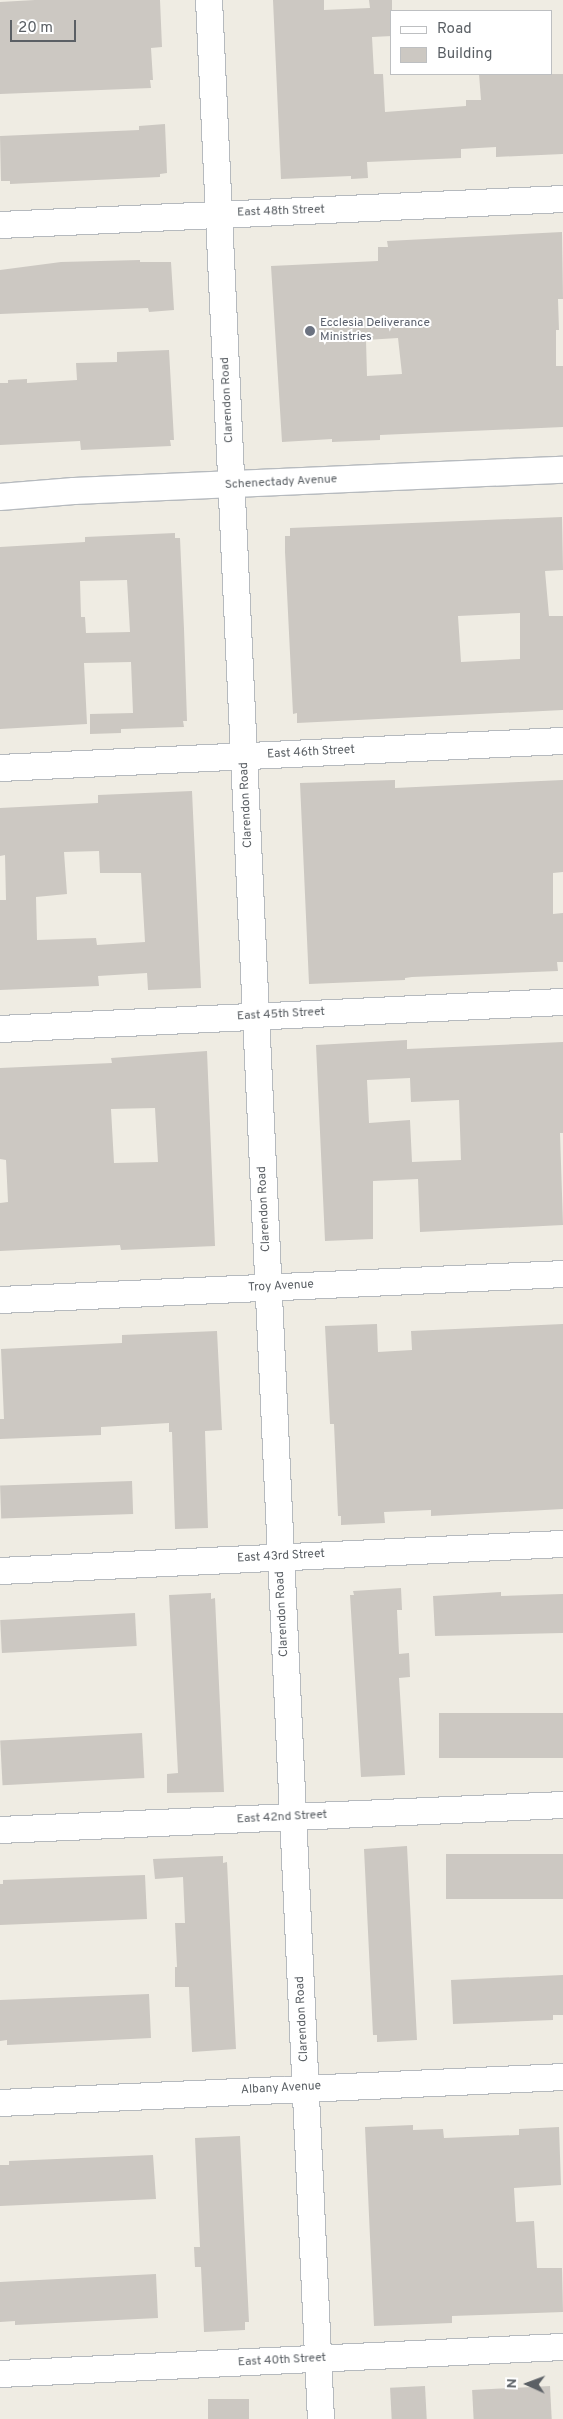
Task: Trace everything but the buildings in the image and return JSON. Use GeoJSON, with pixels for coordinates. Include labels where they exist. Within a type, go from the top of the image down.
{"type":"FeatureCollection","features":[{"type":"Feature","properties":{"kind":"street","name":"Clarendon Road"},"geometry":{"type":"LineString","coordinates":[[209,0],[321,2419]]}},
{"type":"Feature","properties":{"kind":"street","name":"East 48th Street"},"geometry":{"type":"LineString","coordinates":[[0,225],[563,200]]}},
{"type":"Feature","properties":{"kind":"street","name":"Schenectady Avenue"},"geometry":{"type":"LineString","coordinates":[[0,497],[563,470]]}},
{"type":"Feature","properties":{"kind":"street","name":"East 46th Street"},"geometry":{"type":"LineString","coordinates":[[0,768],[563,741]]}},
{"type":"Feature","properties":{"kind":"street","name":"East 45th Street"},"geometry":{"type":"LineString","coordinates":[[0,1029],[563,1002]]}},
{"type":"Feature","properties":{"kind":"street","name":"Troy Avenue"},"geometry":{"type":"LineString","coordinates":[[0,1300],[563,1274]]}},
{"type":"Feature","properties":{"kind":"street","name":"East 43rd Street"},"geometry":{"type":"LineString","coordinates":[[0,1571],[281,1556],[563,1544]]}},
{"type":"Feature","properties":{"kind":"street","name":"East 42nd Street"},"geometry":{"type":"LineString","coordinates":[[0,1830],[563,1805]]}},
{"type":"Feature","properties":{"kind":"street","name":"Albany Avenue"},"geometry":{"type":"LineString","coordinates":[[0,2103],[563,2077]]}},
{"type":"Feature","properties":{"kind":"street","name":"East 40th Street"},"geometry":{"type":"LineString","coordinates":[[0,2374],[563,2347]]}},
{"type":"Feature","properties":{"kind":"place","name":"Ecclesia Deliverance Ministries"},"geometry":{"type":"Point","coordinates":[310,331]}}]}
